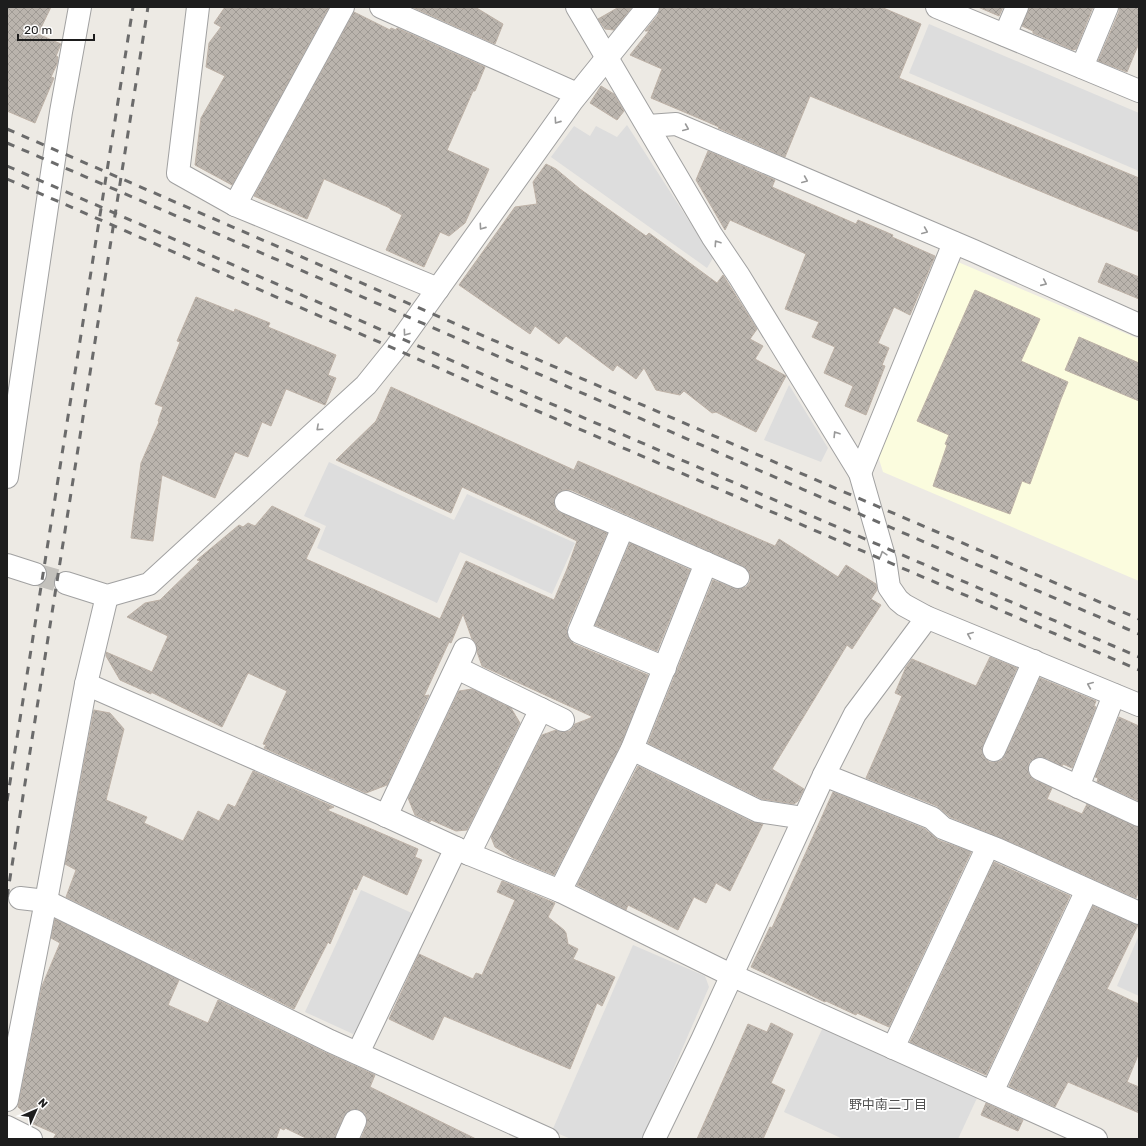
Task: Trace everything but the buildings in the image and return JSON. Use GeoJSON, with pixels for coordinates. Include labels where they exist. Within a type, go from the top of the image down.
{"type":"FeatureCollection","features":[{"type":"Feature","properties":{"kind":"street"},"geometry":{"type":"LineString","coordinates":[[7,477],[61,112],[80,7]]}},
{"type":"Feature","properties":{"kind":"street"},"geometry":{"type":"LineString","coordinates":[[198,7],[178,173],[235,205],[438,289]]}},
{"type":"Feature","properties":{"kind":"street"},"geometry":{"type":"LineString","coordinates":[[235,205],[343,7]]}},
{"type":"Feature","properties":{"kind":"street"},"geometry":{"type":"LineString","coordinates":[[381,7],[577,94]]}},
{"type":"Feature","properties":{"kind":"street"},"geometry":{"type":"LineString","coordinates":[[577,7],[712,236],[739,276],[860,472],[885,560],[890,587],[898,600],[926,617],[1139,705]]}},
{"type":"Feature","properties":{"kind":"street"},"geometry":{"type":"LineString","coordinates":[[66,584],[107,596],[150,584],[361,391],[395,349],[577,94],[648,7]]}},
{"type":"Feature","properties":{"kind":"street"},"geometry":{"type":"LineString","coordinates":[[937,7],[1139,91]]}},
{"type":"Feature","properties":{"kind":"street"},"geometry":{"type":"LineString","coordinates":[[1005,35],[1017,7]]}},
{"type":"Feature","properties":{"kind":"street"},"geometry":{"type":"LineString","coordinates":[[1082,67],[1107,7]]}},
{"type":"Feature","properties":{"kind":"street"},"geometry":{"type":"LineString","coordinates":[[648,126],[676,124],[974,251],[1139,325]]}},
{"type":"Feature","properties":{"kind":"street"},"geometry":{"type":"LineString","coordinates":[[860,472],[954,243]]}},
{"type":"Feature","properties":{"kind":"street"},"geometry":{"type":"LineString","coordinates":[[566,502],[738,577]]}},
{"type":"Feature","properties":{"kind":"street"},"geometry":{"type":"LineString","coordinates":[[623,526],[579,632],[665,668]]}},
{"type":"Feature","properties":{"kind":"street"},"geometry":{"type":"LineString","coordinates":[[560,892],[632,749],[706,563]]}},
{"type":"Feature","properties":{"kind":"street"},"geometry":{"type":"LineString","coordinates":[[7,565],[35,574]]}},
{"type":"Feature","properties":{"kind":"street"},"geometry":{"type":"LineString","coordinates":[[7,1100],[86,684],[107,596]]}},
{"type":"Feature","properties":{"kind":"street"},"geometry":{"type":"LineString","coordinates":[[654,1139],[702,1040],[824,775],[855,714],[926,617]]}},
{"type":"Feature","properties":{"kind":"street"},"geometry":{"type":"LineString","coordinates":[[386,816],[461,658],[541,709],[563,720]]}},
{"type":"Feature","properties":{"kind":"street"},"geometry":{"type":"LineString","coordinates":[[994,750],[1034,661]]}},
{"type":"Feature","properties":{"kind":"street"},"geometry":{"type":"LineString","coordinates":[[86,684],[462,851],[560,892],[731,975],[1096,1139]]}},
{"type":"Feature","properties":{"kind":"street"},"geometry":{"type":"LineString","coordinates":[[1078,787],[1114,695]]}},
{"type":"Feature","properties":{"kind":"street"},"geometry":{"type":"LineString","coordinates":[[358,1053],[462,851],[541,709]]}},
{"type":"Feature","properties":{"kind":"street"},"geometry":{"type":"LineString","coordinates":[[632,749],[758,811],[804,818]]}},
{"type":"Feature","properties":{"kind":"street"},"geometry":{"type":"LineString","coordinates":[[1040,769],[1139,815]]}},
{"type":"Feature","properties":{"kind":"street"},"geometry":{"type":"LineString","coordinates":[[824,775],[932,818],[942,828],[988,846],[1139,913]]}},
{"type":"Feature","properties":{"kind":"street"},"geometry":{"type":"LineString","coordinates":[[893,1048],[988,846]]}},
{"type":"Feature","properties":{"kind":"street"},"geometry":{"type":"LineString","coordinates":[[992,1092],[1087,890]]}},
{"type":"Feature","properties":{"kind":"street"},"geometry":{"type":"LineString","coordinates":[[20,898],[46,901],[358,1053],[548,1139]]}},
{"type":"Feature","properties":{"kind":"street"},"geometry":{"type":"LineString","coordinates":[[7,1127],[31,1139]]}},
{"type":"Feature","properties":{"kind":"shaded area"},"geometry":{"type":"Polygon","coordinates":[[[929,24],[1139,113],[1139,171],[909,73],[929,24]]]}},
{"type":"Feature","properties":{"kind":"shaded area"},"geometry":{"type":"Polygon","coordinates":[[[627,125],[713,258],[707,268],[551,157],[574,126],[590,136],[596,126],[617,137],[627,125]]]}},
{"type":"Feature","properties":{"kind":"shaded area"},"geometry":{"type":"Polygon","coordinates":[[[958,262],[1139,339],[1139,581],[883,472],[878,456],[958,262]]]}},
{"type":"Feature","properties":{"kind":"shaded area"},"geometry":{"type":"Polygon","coordinates":[[[789,385],[828,448],[821,462],[764,440],[789,385]]]}},
{"type":"Feature","properties":{"kind":"shaded area"},"geometry":{"type":"Polygon","coordinates":[[[329,462],[454,520],[467,494],[575,543],[552,594],[460,552],[437,603],[317,548],[326,526],[304,516],[329,462]]]}},
{"type":"Feature","properties":{"kind":"shaded area"},"geometry":{"type":"Polygon","coordinates":[[[361,890],[414,914],[364,1024],[353,1034],[305,1012],[361,890]]]}},
{"type":"Feature","properties":{"kind":"shaded area"},"geometry":{"type":"Polygon","coordinates":[[[1139,935],[1139,996],[1117,986],[1139,935]]]}},
{"type":"Feature","properties":{"kind":"shaded area"},"geometry":{"type":"Polygon","coordinates":[[[633,945],[705,976],[709,987],[643,1139],[571,1139],[552,1131],[633,945]]]}},
{"type":"Feature","properties":{"kind":"shaded area"},"geometry":{"type":"Polygon","coordinates":[[[823,1027],[977,1098],[958,1139],[843,1139],[784,1112],[823,1027]]]}},
{"type":"Feature","properties":{"kind":"tunnel"},"geometry":{"type":"LineString","coordinates":[[35,574],[66,583]]}},
{"type":"Feature","properties":{"kind":"railway"},"geometry":{"type":"LineString","coordinates":[[7,801],[133,7]]}},
{"type":"Feature","properties":{"kind":"railway"},"geometry":{"type":"LineString","coordinates":[[7,897],[148,7]]}},
{"type":"Feature","properties":{"kind":"railway"},"geometry":{"type":"LineString","coordinates":[[7,129],[1139,619]]}},
{"type":"Feature","properties":{"kind":"railway"},"geometry":{"type":"LineString","coordinates":[[7,143],[1139,634]]}},
{"type":"Feature","properties":{"kind":"railway"},"geometry":{"type":"LineString","coordinates":[[7,166],[489,377],[1139,657]]}},
{"type":"Feature","properties":{"kind":"railway"},"geometry":{"type":"LineString","coordinates":[[7,179],[484,388],[1139,670]]}},
{"type":"Feature","properties":{"kind":"district","name":"野中南二丁目"},"geometry":{"type":"Point","coordinates":[888,1104]}}]}
